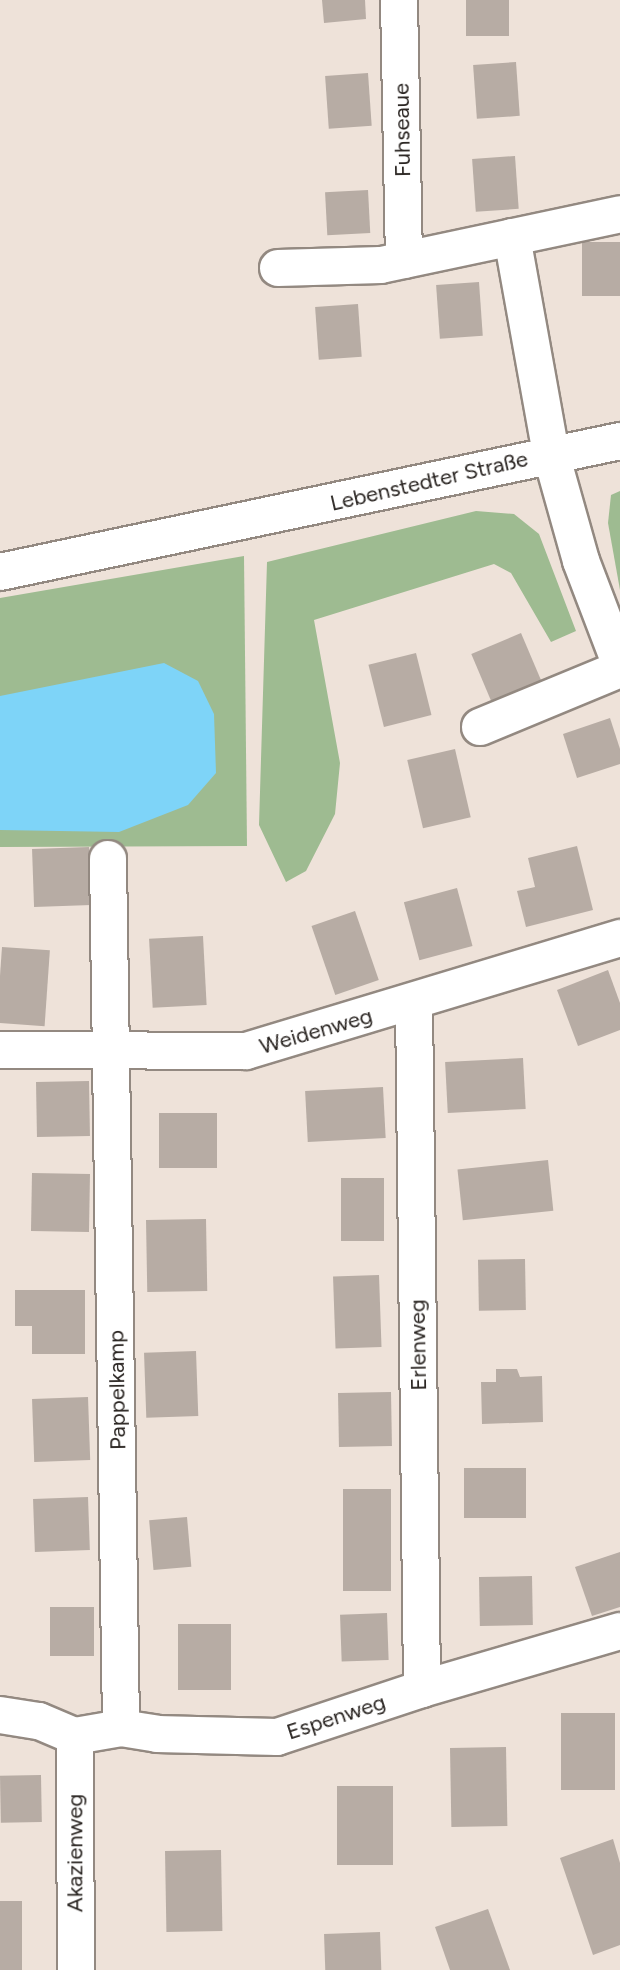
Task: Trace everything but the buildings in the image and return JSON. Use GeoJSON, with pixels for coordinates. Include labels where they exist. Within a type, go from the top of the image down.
{"type":"FeatureCollection","features":[{"type":"Feature","properties":{"kind":"street","name":"Fuhseaue"},"geometry":{"type":"LineString","coordinates":[[399,0],[404,260]]}},
{"type":"Feature","properties":{"kind":"street"},"geometry":{"type":"LineString","coordinates":[[278,268],[381,265],[620,214]]}},
{"type":"Feature","properties":{"kind":"street"},"geometry":{"type":"LineString","coordinates":[[512,237],[551,454],[581,561],[620,663]]}},
{"type":"Feature","properties":{"kind":"street","name":"Lebenstedter Straße"},"geometry":{"type":"LineString","coordinates":[[0,572],[620,441]]}},
{"type":"Feature","properties":{"kind":"street"},"geometry":{"type":"LineString","coordinates":[[480,727],[620,669]]}},
{"type":"Feature","properties":{"kind":"street","name":"Pappelkamp"},"geometry":{"type":"LineString","coordinates":[[108,859],[121,1728]]}},
{"type":"Feature","properties":{"kind":"street","name":"Weidenweg"},"geometry":{"type":"LineString","coordinates":[[0,1050],[246,1051],[620,938]]}},
{"type":"Feature","properties":{"kind":"street","name":"Erlenweg"},"geometry":{"type":"LineString","coordinates":[[414,1002],[422,1689]]}},
{"type":"Feature","properties":{"kind":"street","name":"Espenweg"},"geometry":{"type":"LineString","coordinates":[[75,1736],[121,1728],[157,1734],[277,1737],[422,1689],[620,1631]]}},
{"type":"Feature","properties":{"kind":"street"},"geometry":{"type":"LineString","coordinates":[[0,1715],[39,1721],[75,1736]]}},
{"type":"Feature","properties":{"kind":"street","name":"Akazienweg"},"geometry":{"type":"LineString","coordinates":[[75,1736],[76,1970]]}},
{"type":"Feature","properties":{"kind":"green space"},"geometry":{"type":"Polygon","coordinates":[[[620,491],[620,590],[608,523],[611,495],[620,491]]]}},
{"type":"Feature","properties":{"kind":"green space"},"geometry":{"type":"Polygon","coordinates":[[[476,511],[514,514],[539,534],[576,631],[551,642],[511,573],[494,564],[314,620],[340,763],[335,814],[306,871],[286,882],[259,825],[267,562],[476,511]]]}},
{"type":"Feature","properties":{"kind":"green space"},"geometry":{"type":"Polygon","coordinates":[[[244,556],[247,846],[0,847],[0,598],[244,556]]]}},
{"type":"Feature","properties":{"kind":"water"},"geometry":{"type":"Polygon","coordinates":[[[164,663],[198,681],[214,714],[216,773],[188,805],[119,832],[0,830],[0,696],[164,663]]]}}]}
